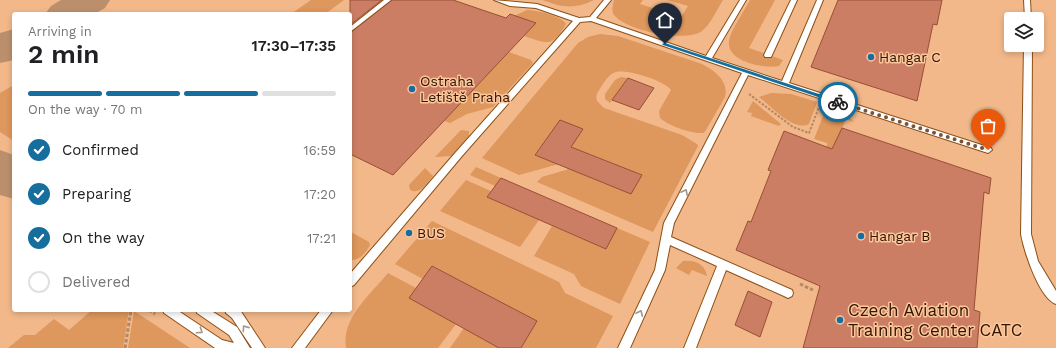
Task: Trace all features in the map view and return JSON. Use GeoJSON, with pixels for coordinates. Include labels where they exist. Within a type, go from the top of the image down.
{"type":"FeatureCollection","features":[{"type":"Feature","properties":{"kind":"lane"},"geometry":{"type":"LineString","coordinates":[[352,28],[388,0]]}},
{"type":"Feature","properties":{"kind":"lane"},"geometry":{"type":"LineString","coordinates":[[497,0],[510,4],[537,6],[578,20],[592,19],[784,85],[988,150]]}},
{"type":"Feature","properties":{"kind":"lane"},"geometry":{"type":"LineString","coordinates":[[592,19],[608,0]]}},
{"type":"Feature","properties":{"kind":"lane"},"geometry":{"type":"LineString","coordinates":[[708,59],[743,0]]}},
{"type":"Feature","properties":{"kind":"lane"},"geometry":{"type":"LineString","coordinates":[[768,55],[794,0]]}},
{"type":"Feature","properties":{"kind":"lane"},"geometry":{"type":"LineString","coordinates":[[784,85],[820,0]]}},
{"type":"Feature","properties":{"kind":"lane"},"geometry":{"type":"LineString","coordinates":[[1027,0],[1028,12]]}},
{"type":"Feature","properties":{"kind":"lane"},"geometry":{"type":"LineString","coordinates":[[354,268],[578,20]]}},
{"type":"Feature","properties":{"kind":"lane"},"geometry":{"type":"LineString","coordinates":[[1028,52],[1026,234],[1034,264],[1040,276],[1056,299]]}},
{"type":"Feature","properties":{"kind":"lane"},"geometry":{"type":"LineString","coordinates":[[624,348],[660,270],[669,223],[746,72]]}},
{"type":"Feature","properties":{"kind":"lane"},"geometry":{"type":"LineString","coordinates":[[666,239],[788,293]]}},
{"type":"Feature","properties":{"kind":"lane"},"geometry":{"type":"LineString","coordinates":[[690,348],[723,264]]}},
{"type":"Feature","properties":{"kind":"lane"},"geometry":{"type":"LineString","coordinates":[[171,312],[220,345],[234,348]]}},
{"type":"Feature","properties":{"kind":"lane"},"geometry":{"type":"LineString","coordinates":[[204,312],[233,331],[244,348]]}},
{"type":"Feature","properties":{"kind":"lane"},"geometry":{"type":"LineString","coordinates":[[233,312],[236,314],[259,348]]}},
{"type":"Feature","properties":{"kind":"lane"},"geometry":{"type":"LineString","coordinates":[[298,348],[326,312]]}},
{"type":"Feature","properties":{"kind":"path"},"geometry":{"type":"LineString","coordinates":[[738,86],[793,127],[809,133],[823,97]]}},
{"type":"Feature","properties":{"kind":"path"},"geometry":{"type":"LineString","coordinates":[[125,348],[131,312]]}},
{"type":"Feature","properties":{"kind":"shaded area"},"geometry":{"type":"Polygon","coordinates":[[[0,0],[1056,0],[1056,348],[0,348],[0,0]]]}},
{"type":"Feature","properties":{"kind":"shaded area"},"geometry":{"type":"Polygon","coordinates":[[[311,0],[344,0],[328,12],[294,12],[311,0]]]}},
{"type":"Feature","properties":{"kind":"shaded area"},"geometry":{"type":"Polygon","coordinates":[[[542,0],[594,0],[580,5],[562,6],[542,0]]]}},
{"type":"Feature","properties":{"kind":"shaded area"},"geometry":{"type":"Polygon","coordinates":[[[614,0],[643,0],[640,4],[681,17],[688,6],[667,0],[723,0],[711,20],[702,31],[683,36],[656,34],[631,26],[621,21],[613,13],[612,8],[614,0]]]}},
{"type":"Feature","properties":{"kind":"shaded area"},"geometry":{"type":"Polygon","coordinates":[[[750,0],[775,0],[749,48],[783,60],[779,66],[773,67],[756,65],[740,59],[730,48],[729,41],[732,32],[750,0]]]}},
{"type":"Feature","properties":{"kind":"shaded area"},"geometry":{"type":"Polygon","coordinates":[[[527,10],[542,12],[554,16],[564,21],[566,24],[557,37],[552,41],[543,42],[524,36],[536,23],[514,16],[527,10]]]}},
{"type":"Feature","properties":{"kind":"shaded area"},"geometry":{"type":"Polygon","coordinates":[[[600,34],[618,36],[702,64],[716,73],[723,81],[725,86],[725,97],[704,133],[680,129],[660,118],[659,111],[671,90],[662,83],[646,76],[629,72],[616,72],[607,78],[598,92],[596,97],[597,101],[604,108],[682,135],[698,146],[653,232],[537,182],[542,177],[569,169],[631,193],[642,175],[590,154],[584,164],[564,157],[583,129],[560,121],[535,154],[559,164],[519,175],[482,158],[578,43],[588,37],[600,34]]]}},
{"type":"Feature","properties":{"kind":"shaded area"},"geometry":{"type":"Polygon","coordinates":[[[509,52],[531,60],[533,63],[493,107],[467,114],[450,123],[444,121],[509,52]]]}},
{"type":"Feature","properties":{"kind":"shaded area"},"geometry":{"type":"Polygon","coordinates":[[[621,77],[628,78],[610,103],[605,99],[605,94],[615,80],[621,77]]]}},
{"type":"Feature","properties":{"kind":"shaded area"},"geometry":{"type":"Polygon","coordinates":[[[12,86],[12,140],[0,132],[0,93],[12,86]]]}},
{"type":"Feature","properties":{"kind":"shaded area"},"geometry":{"type":"Polygon","coordinates":[[[771,93],[791,94],[817,102],[809,124],[803,126],[790,121],[776,112],[759,97],[771,93]]]}},
{"type":"Feature","properties":{"kind":"shaded area"},"geometry":{"type":"Polygon","coordinates":[[[753,101],[781,124],[779,126],[751,116],[752,113],[747,112],[753,101]]]}},
{"type":"Feature","properties":{"kind":"shaded area"},"geometry":{"type":"Polygon","coordinates":[[[827,106],[842,110],[854,122],[846,119],[840,133],[853,158],[827,149],[827,143],[814,139],[827,106]]]}},
{"type":"Feature","properties":{"kind":"shaded area"},"geometry":{"type":"Polygon","coordinates":[[[461,130],[469,131],[469,136],[451,156],[435,157],[461,130]]]}},
{"type":"Feature","properties":{"kind":"shaded area"},"geometry":{"type":"Polygon","coordinates":[[[476,167],[501,178],[495,186],[470,175],[476,167]]]}},
{"type":"Feature","properties":{"kind":"shaded area"},"geometry":{"type":"Polygon","coordinates":[[[425,168],[433,176],[420,190],[410,190],[409,185],[425,168]]]}},
{"type":"Feature","properties":{"kind":"shaded area"},"geometry":{"type":"Polygon","coordinates":[[[466,180],[491,191],[487,197],[539,220],[520,247],[440,211],[466,180]]]}},
{"type":"Feature","properties":{"kind":"shaded area"},"geometry":{"type":"Polygon","coordinates":[[[432,221],[559,282],[565,293],[613,316],[596,348],[521,348],[537,321],[433,266],[423,279],[395,264],[432,221]]]}},
{"type":"Feature","properties":{"kind":"shaded area"},"geometry":{"type":"Polygon","coordinates":[[[552,226],[606,249],[617,228],[650,242],[620,304],[581,286],[574,274],[534,256],[552,226]]]}},
{"type":"Feature","properties":{"kind":"shaded area"},"geometry":{"type":"Polygon","coordinates":[[[352,233],[369,242],[370,245],[362,256],[352,260],[352,233]]]}},
{"type":"Feature","properties":{"kind":"shaded area"},"geometry":{"type":"Polygon","coordinates":[[[683,261],[692,261],[699,264],[704,268],[707,276],[692,270],[689,275],[676,268],[683,261]]]}},
{"type":"Feature","properties":{"kind":"shaded area"},"geometry":{"type":"Polygon","coordinates":[[[388,273],[416,288],[410,298],[456,324],[438,348],[346,348],[348,327],[353,317],[366,298],[388,273]]]}},
{"type":"Feature","properties":{"kind":"shaded area"},"geometry":{"type":"Polygon","coordinates":[[[90,312],[129,312],[123,348],[8,348],[24,335],[35,335],[54,319],[69,330],[90,312]]]}},
{"type":"Feature","properties":{"kind":"shaded area"},"geometry":{"type":"Polygon","coordinates":[[[134,312],[136,312],[190,348],[128,348],[134,312]]]}},
{"type":"Feature","properties":{"kind":"shaded area"},"geometry":{"type":"Polygon","coordinates":[[[464,328],[499,348],[450,348],[464,328]]]}},
{"type":"Feature","properties":{"kind":"building"},"geometry":{"type":"Polygon","coordinates":[[[350,0],[382,0],[352,23],[352,12],[350,12],[350,0]]]}},
{"type":"Feature","properties":{"kind":"building","name":"Ostraha Letiště Praha"},"geometry":{"type":"Polygon","coordinates":[[[392,0],[453,0],[506,18],[510,14],[536,23],[393,175],[352,155],[352,31],[392,0]]]}},
{"type":"Feature","properties":{"kind":"building","name":"Hangar C"},"geometry":{"type":"Polygon","coordinates":[[[838,0],[942,0],[937,25],[933,24],[917,101],[811,67],[838,0]]]}},
{"type":"Feature","properties":{"kind":"building"},"geometry":{"type":"Polygon","coordinates":[[[628,78],[654,88],[639,110],[612,100],[628,78]]]}},
{"type":"Feature","properties":{"kind":"building"},"geometry":{"type":"Polygon","coordinates":[[[560,120],[583,129],[571,147],[642,175],[631,194],[535,155],[560,120]]]}},
{"type":"Feature","properties":{"kind":"building","name":"Hangar B"},"geometry":{"type":"Polygon","coordinates":[[[842,128],[991,178],[989,194],[984,192],[974,310],[980,312],[977,348],[803,348],[820,286],[736,250],[748,221],[751,222],[771,171],[768,170],[784,131],[832,149],[842,128]]]}},
{"type":"Feature","properties":{"kind":"building"},"geometry":{"type":"Polygon","coordinates":[[[501,178],[617,228],[606,249],[487,197],[501,178]]]}},
{"type":"Feature","properties":{"kind":"building"},"geometry":{"type":"Polygon","coordinates":[[[432,266],[537,321],[521,348],[499,348],[409,298],[432,266]]]}},
{"type":"Feature","properties":{"kind":"building"},"geometry":{"type":"Polygon","coordinates":[[[748,291],[772,302],[760,337],[735,325],[748,291]]]}},
{"type":"Feature","properties":{"kind":"taxiway"},"geometry":{"type":"LineString","coordinates":[[69,12],[91,0]]}},
{"type":"Feature","properties":{"kind":"taxiway"},"geometry":{"type":"LineString","coordinates":[[0,50],[12,43]]}},
{"type":"Feature","properties":{"kind":"taxiway"},"geometry":{"type":"LineString","coordinates":[[0,170],[12,178]]}},
{"type":"Feature","properties":{"kind":"way so far"},"geometry":{"type":"LineString","coordinates":[[838,102],[988,150]]}},
{"type":"Feature","properties":{"kind":"place","name":"Hangar C"},"geometry":{"type":"Point","coordinates":[871,57]}},
{"type":"Feature","properties":{"kind":"place","name":"Ostraha Letiště Praha"},"geometry":{"type":"Point","coordinates":[412,89]}},
{"type":"Feature","properties":{"kind":"place","name":"BUS"},"geometry":{"type":"Point","coordinates":[409,233]}},
{"type":"Feature","properties":{"kind":"place","name":"Hangar B"},"geometry":{"type":"Point","coordinates":[861,236]}},
{"type":"Feature","properties":{"kind":"place","name":"Czech Aviation Training Center CATC"},"geometry":{"type":"Point","coordinates":[840,320]}},
{"type":"Feature","properties":{"kind":"route"},"geometry":{"type":"LineString","coordinates":[[665,44],[838,102]]}}]}
